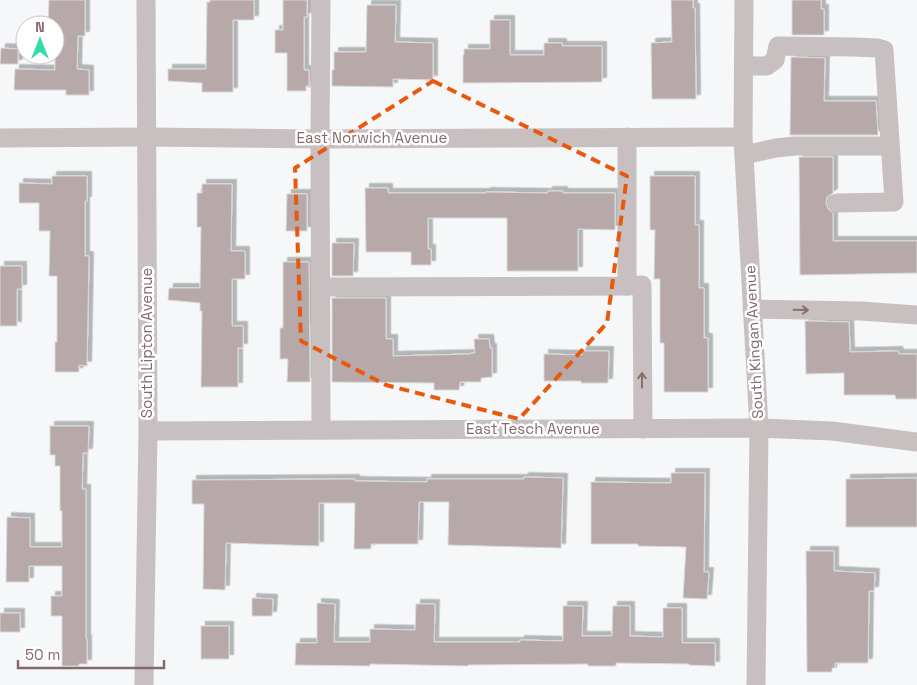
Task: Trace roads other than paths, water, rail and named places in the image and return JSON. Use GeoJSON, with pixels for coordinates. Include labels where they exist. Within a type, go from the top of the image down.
{"type":"FeatureCollection","features":[{"type":"Feature","properties":{"kind":"street","name":"South Lipton Avenue"},"geometry":{"type":"LineString","coordinates":[[144,685],[148,431],[146,0]]}},
{"type":"Feature","properties":{"kind":"street"},"geometry":{"type":"LineString","coordinates":[[321,0],[322,430]]}},
{"type":"Feature","properties":{"kind":"street","name":"South Kingan Avenue"},"geometry":{"type":"LineString","coordinates":[[744,0],[744,146],[759,428],[756,685]]}},
{"type":"Feature","properties":{"kind":"street"},"geometry":{"type":"LineString","coordinates":[[744,66],[768,66],[775,60],[778,46],[877,48],[884,50],[894,202],[837,203]]}},
{"type":"Feature","properties":{"kind":"street","name":"East Norwich Avenue"},"geometry":{"type":"LineString","coordinates":[[0,138],[320,139],[627,137],[776,148],[795,146],[889,146]]}},
{"type":"Feature","properties":{"kind":"street"},"geometry":{"type":"LineString","coordinates":[[627,137],[627,286]]}},
{"type":"Feature","properties":{"kind":"street"},"geometry":{"type":"LineString","coordinates":[[321,287],[642,286],[643,429]]}},
{"type":"Feature","properties":{"kind":"street"},"geometry":{"type":"LineString","coordinates":[[752,309],[861,311],[917,315]]}},
{"type":"Feature","properties":{"kind":"street","name":"East Tesch Avenue"},"geometry":{"type":"LineString","coordinates":[[148,431],[759,428],[832,431],[917,442]]}}]}
